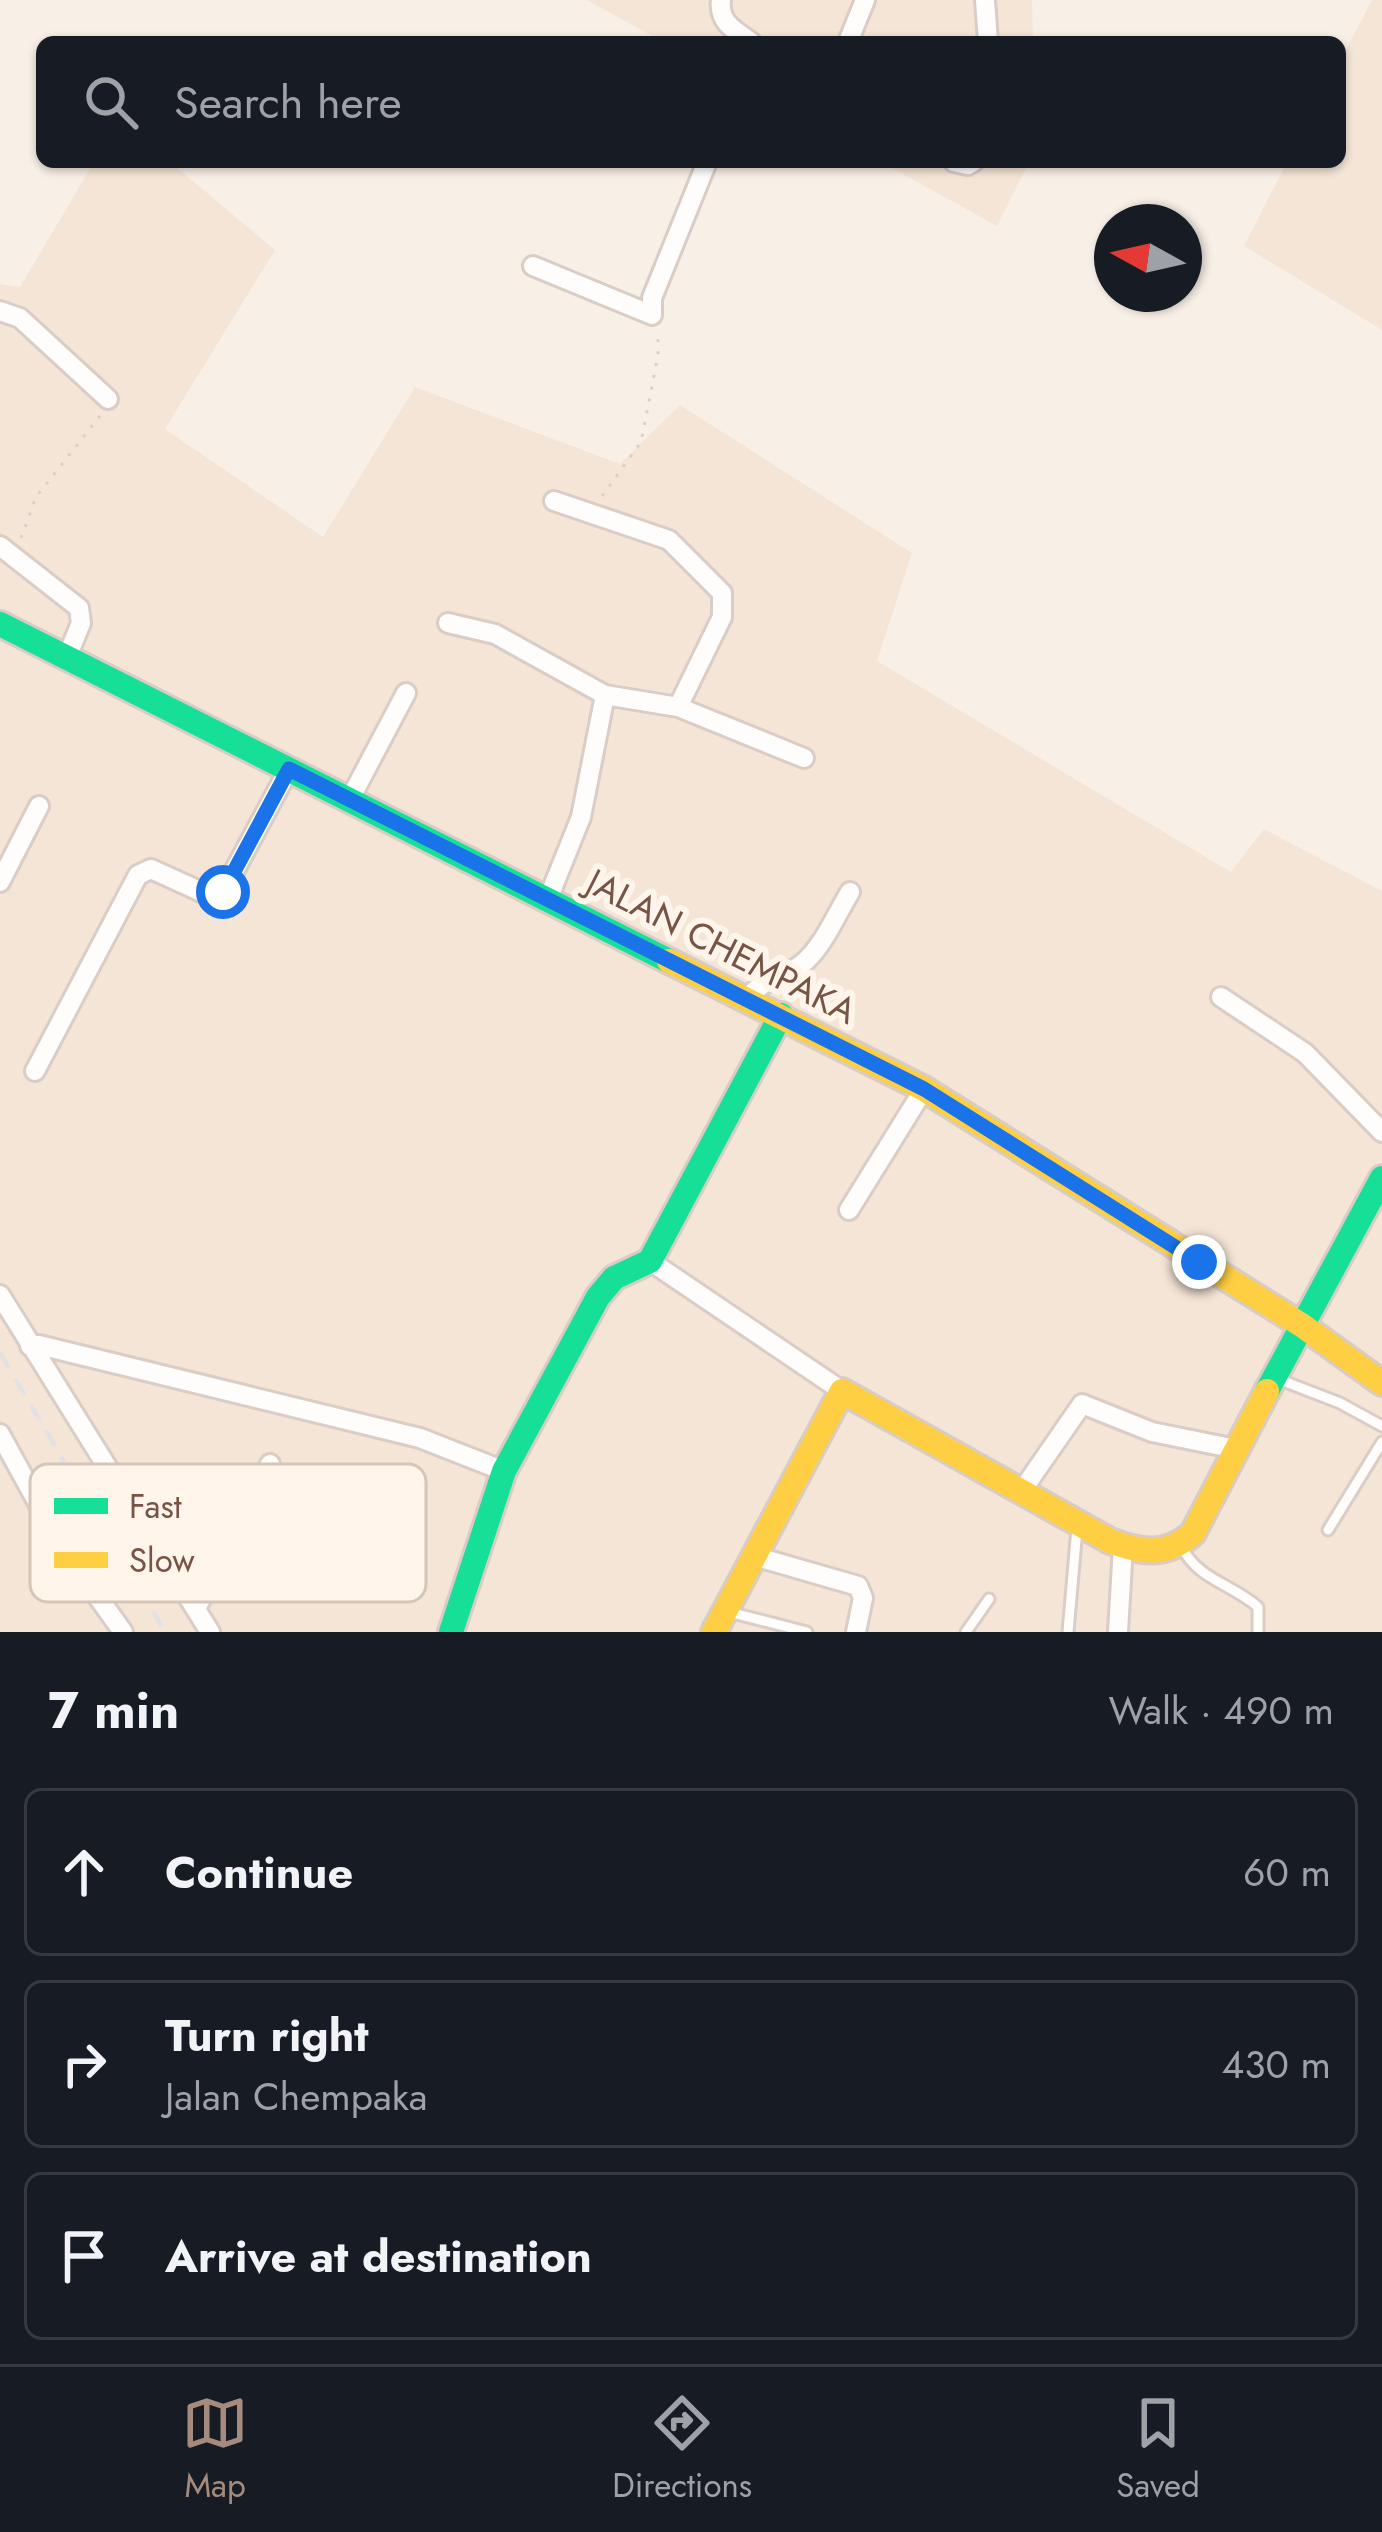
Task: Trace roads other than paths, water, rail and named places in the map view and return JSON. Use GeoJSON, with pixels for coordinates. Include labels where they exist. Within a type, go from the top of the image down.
{"type":"FeatureCollection","features":[{"type":"Feature","properties":{"kind":"street"},"geometry":{"type":"LineString","coordinates":[[721,0],[721,15],[743,36]]}},
{"type":"Feature","properties":{"kind":"street"},"geometry":{"type":"LineString","coordinates":[[850,36],[865,0]]}},
{"type":"Feature","properties":{"kind":"street"},"geometry":{"type":"LineString","coordinates":[[985,0],[988,36]]}},
{"type":"Feature","properties":{"kind":"street"},"geometry":{"type":"LineString","coordinates":[[533,266],[652,315],[652,298],[704,168]]}},
{"type":"Feature","properties":{"kind":"street"},"geometry":{"type":"LineString","coordinates":[[0,311],[20,317],[108,399]]}},
{"type":"Feature","properties":{"kind":"street"},"geometry":{"type":"LineString","coordinates":[[554,501],[669,540],[722,593],[722,617],[678,707]]}},
{"type":"Feature","properties":{"kind":"street"},"geometry":{"type":"LineString","coordinates":[[7,552],[79,608],[81,623],[67,657]]}},
{"type":"Feature","properties":{"kind":"street"},"geometry":{"type":"LineString","coordinates":[[448,623],[495,634],[605,695],[678,707],[804,758]]}},
{"type":"Feature","properties":{"kind":"street","name":"JALAN CHEMPAKA"},"geometry":{"type":"LineString","coordinates":[[0,624],[924,1089],[1304,1326],[1382,1383]]}},
{"type":"Feature","properties":{"kind":"street"},"geometry":{"type":"LineString","coordinates":[[350,800],[406,693]]}},
{"type":"Feature","properties":{"kind":"street"},"geometry":{"type":"LineString","coordinates":[[548,899],[581,817],[605,695]]}},
{"type":"Feature","properties":{"kind":"street"},"geometry":{"type":"LineString","coordinates":[[35,1071],[138,875],[151,869],[206,894],[223,892],[289,769]]}},
{"type":"Feature","properties":{"kind":"street"},"geometry":{"type":"LineString","coordinates":[[0,881],[39,806]]}},
{"type":"Feature","properties":{"kind":"street"},"geometry":{"type":"LineString","coordinates":[[748,999],[755,988],[784,976],[813,954],[850,892]]}},
{"type":"Feature","properties":{"kind":"street"},"geometry":{"type":"LineString","coordinates":[[1221,998],[1305,1053],[1382,1132]]}},
{"type":"Feature","properties":{"kind":"street"},"geometry":{"type":"LineString","coordinates":[[457,1630],[504,1472],[598,1297],[614,1278],[650,1261],[781,1015]]}},
{"type":"Feature","properties":{"kind":"street"},"geometry":{"type":"LineString","coordinates":[[849,1210],[924,1089]]}},
{"type":"Feature","properties":{"kind":"street"},"geometry":{"type":"LineString","coordinates":[[650,1261],[842,1391],[1077,1523],[1139,1552],[1165,1553],[1181,1546],[1193,1533],[1272,1376],[1304,1326],[1382,1178]]}},
{"type":"Feature","properties":{"kind":"street"},"geometry":{"type":"LineString","coordinates":[[0,1294],[104,1464]]}},
{"type":"Feature","properties":{"kind":"street"},"geometry":{"type":"LineString","coordinates":[[30,1346],[420,1438],[504,1472]]}},
{"type":"Feature","properties":{"kind":"street"},"geometry":{"type":"LineString","coordinates":[[719,1622],[842,1391]]}},
{"type":"Feature","properties":{"kind":"street"},"geometry":{"type":"LineString","coordinates":[[1021,1492],[1082,1404],[1152,1432],[1235,1448]]}},
{"type":"Feature","properties":{"kind":"street"},"geometry":{"type":"LineString","coordinates":[[0,1434],[30,1489]]}},
{"type":"Feature","properties":{"kind":"street"},"geometry":{"type":"LineString","coordinates":[[1118,1632],[1123,1546]]}},
{"type":"Feature","properties":{"kind":"street"},"geometry":{"type":"LineString","coordinates":[[754,1556],[858,1586],[863,1598],[856,1632]]}},
{"type":"Feature","properties":{"kind":"street"},"geometry":{"type":"LineString","coordinates":[[101,1602],[123,1632]]}},
{"type":"Feature","properties":{"kind":"street"},"geometry":{"type":"LineString","coordinates":[[192,1602],[210,1632]]}},
{"type":"Feature","properties":{"kind":"street"},"geometry":{"type":"LineString","coordinates":[[196,1609],[200,1602]]}},
{"type":"Feature","properties":{"kind":"lane"},"geometry":{"type":"LineString","coordinates":[[1272,1376],[1382,1426]]}},
{"type":"Feature","properties":{"kind":"lane"},"geometry":{"type":"LineString","coordinates":[[1328,1530],[1382,1442]]}},
{"type":"Feature","properties":{"kind":"lane"},"geometry":{"type":"LineString","coordinates":[[1068,1632],[1077,1523]]}},
{"type":"Feature","properties":{"kind":"lane"},"geometry":{"type":"LineString","coordinates":[[1181,1546],[1190,1564],[1204,1576],[1258,1606],[1258,1632]]}},
{"type":"Feature","properties":{"kind":"lane"},"geometry":{"type":"LineString","coordinates":[[967,1632],[989,1599]]}},
{"type":"Feature","properties":{"kind":"lane"},"geometry":{"type":"LineString","coordinates":[[719,1622],[807,1632]]}},
{"type":"Feature","properties":{"kind":"railway"},"geometry":{"type":"LineString","coordinates":[[0,1353],[66,1464]]}},
{"type":"Feature","properties":{"kind":"railway"},"geometry":{"type":"LineString","coordinates":[[147,1602],[165,1632]]}}]}
